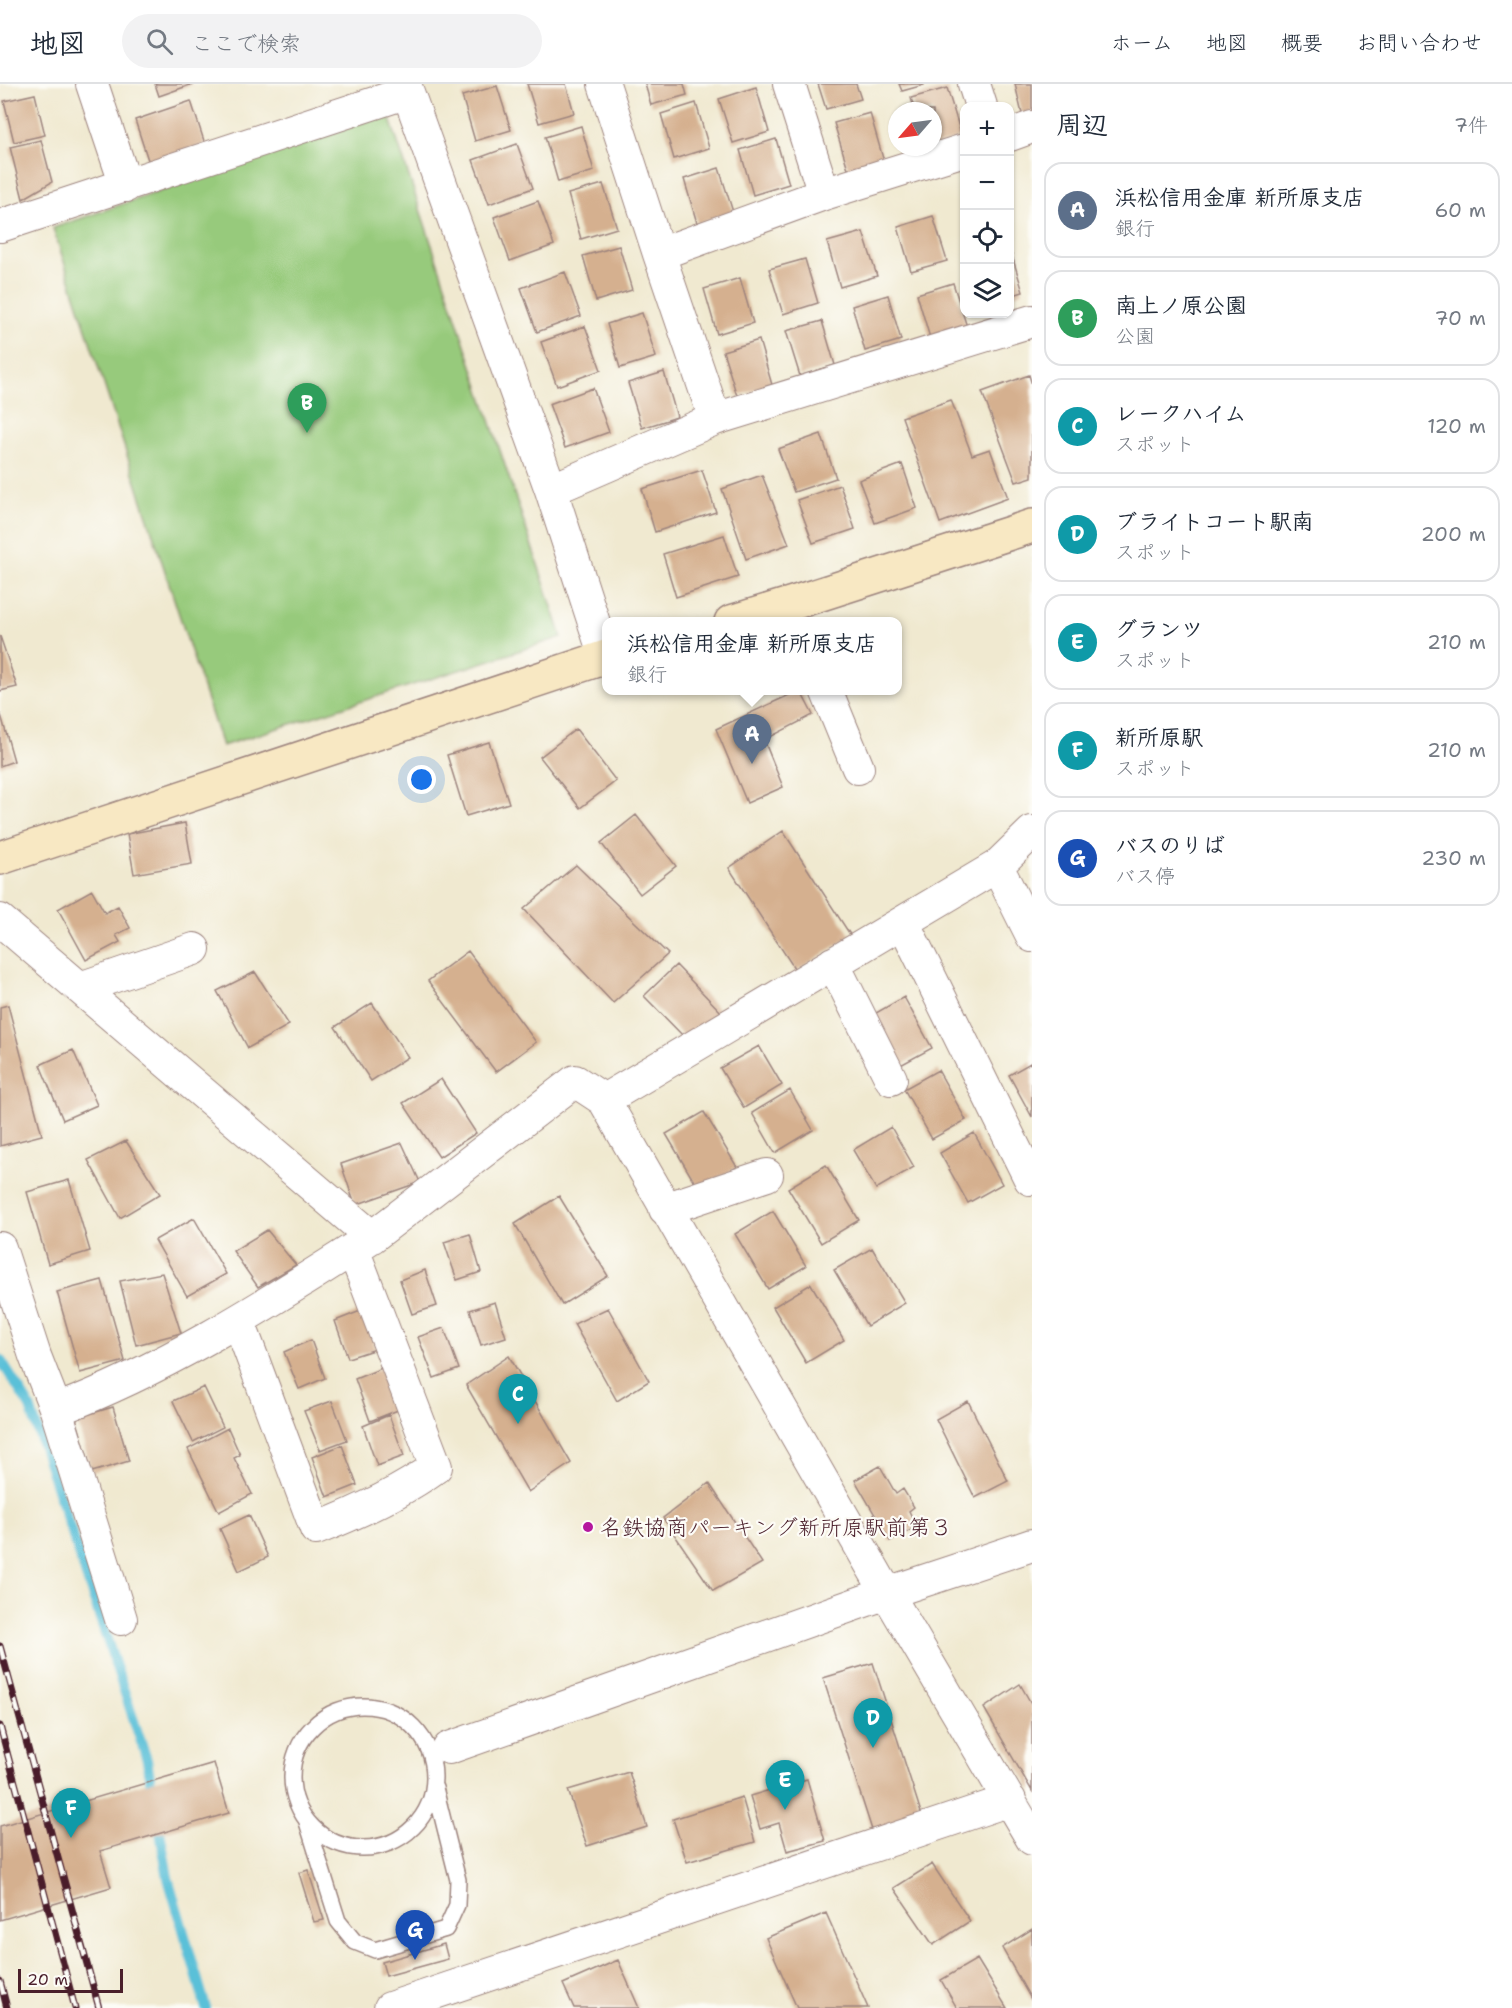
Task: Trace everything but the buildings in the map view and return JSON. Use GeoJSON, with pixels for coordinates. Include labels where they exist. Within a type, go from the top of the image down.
{"type":"FeatureCollection","features":[{"type":"Feature","properties":{"kind":"street"},"geometry":{"type":"LineString","coordinates":[[92,84],[126,186]]}},
{"type":"Feature","properties":{"kind":"street"},"geometry":{"type":"LineString","coordinates":[[604,84],[715,418]]}},
{"type":"Feature","properties":{"kind":"street"},"geometry":{"type":"LineString","coordinates":[[789,84],[824,194]]}},
{"type":"Feature","properties":{"kind":"street"},"geometry":{"type":"LineString","coordinates":[[974,84],[980,102]]}},
{"type":"Feature","properties":{"kind":"street"},"geometry":{"type":"LineString","coordinates":[[0,226],[126,186],[407,88],[551,490],[602,645]]}},
{"type":"Feature","properties":{"kind":"street"},"geometry":{"type":"LineString","coordinates":[[1014,134],[1032,128]]}},
{"type":"Feature","properties":{"kind":"street"},"geometry":{"type":"LineString","coordinates":[[659,254],[824,194],[960,151]]}},
{"type":"Feature","properties":{"kind":"street"},"geometry":{"type":"LineString","coordinates":[[551,490],[715,418],[1032,321]]}},
{"type":"Feature","properties":{"kind":"street"},"geometry":{"type":"LineString","coordinates":[[762,617],[794,613],[1032,526]]}},
{"type":"Feature","properties":{"kind":"street"},"geometry":{"type":"LineString","coordinates":[[0,858],[602,658]]}},
{"type":"Feature","properties":{"kind":"street"},"geometry":{"type":"LineString","coordinates":[[828,695],[858,768]]}},
{"type":"Feature","properties":{"kind":"street"},"geometry":{"type":"LineString","coordinates":[[604,1100],[996,866],[1032,832]]}},
{"type":"Feature","properties":{"kind":"street"},"geometry":{"type":"LineString","coordinates":[[996,866],[1032,936]]}},
{"type":"Feature","properties":{"kind":"street"},"geometry":{"type":"LineString","coordinates":[[0,920],[80,988],[362,1243],[436,1467],[417,1481],[340,1520],[316,1529],[239,1322]]}},
{"type":"Feature","properties":{"kind":"street"},"geometry":{"type":"LineString","coordinates":[[903,922],[1029,1179]]}},
{"type":"Feature","properties":{"kind":"street"},"geometry":{"type":"LineString","coordinates":[[80,988],[194,949]]}},
{"type":"Feature","properties":{"kind":"street"},"geometry":{"type":"LineString","coordinates":[[832,963],[891,1079]]}},
{"type":"Feature","properties":{"kind":"street"},"geometry":{"type":"LineString","coordinates":[[56,1410],[93,1396],[239,1322],[362,1243],[575,1081],[604,1100],[887,1593],[1032,1839]]}},
{"type":"Feature","properties":{"kind":"street"},"geometry":{"type":"LineString","coordinates":[[665,1209],[767,1175]]}},
{"type":"Feature","properties":{"kind":"street"},"geometry":{"type":"LineString","coordinates":[[0,1248],[35,1356],[56,1410],[121,1619]]}},
{"type":"Feature","properties":{"kind":"street"},"geometry":{"type":"LineString","coordinates":[[436,1744],[1032,1545]]}},
{"type":"Feature","properties":{"kind":"street"},"geometry":{"type":"LineString","coordinates":[[390,2008],[1010,1800]]}},
{"type":"Feature","properties":{"kind":"lane"},"geometry":{"type":"LineString","coordinates":[[367,1705],[389,1710],[409,1722],[436,1744],[433,1760],[434,1781],[458,1880],[458,1905],[446,1929],[375,1950],[355,1942],[338,1921],[306,1820],[295,1798],[291,1776],[295,1753],[306,1733],[324,1718],[344,1708],[367,1705]]}},
{"type":"Feature","properties":{"kind":"lane"},"geometry":{"type":"LineString","coordinates":[[306,1820],[324,1838],[346,1847],[370,1849],[394,1843],[414,1828],[428,1809],[434,1781],[436,1744]]}},
{"type":"Feature","properties":{"kind":"green space"},"geometry":{"type":"Polygon","coordinates":[[[388,113],[562,637],[222,746],[53,228],[388,113]]]}},
{"type":"Feature","properties":{"kind":"waterway"},"geometry":{"type":"LineString","coordinates":[[0,1359],[30,1407],[147,1760],[153,1796]]}},
{"type":"Feature","properties":{"kind":"waterway"},"geometry":{"type":"LineString","coordinates":[[158,1820],[168,1878],[206,2008]]}},
{"type":"Feature","properties":{"kind":"railway"},"geometry":{"type":"LineString","coordinates":[[0,1646],[99,2008]]}},
{"type":"Feature","properties":{"kind":"railway"},"geometry":{"type":"LineString","coordinates":[[0,1726],[75,2008]]}},
{"type":"Feature","properties":{"kind":"railway"},"geometry":{"type":"LineString","coordinates":[[0,1981],[7,2008]]}},
{"type":"Feature","properties":{"kind":"place","name":"南上ノ原公園"},"geometry":{"type":"Point","coordinates":[307,433]}},
{"type":"Feature","properties":{"kind":"place","name":"浜松信用金庫 新所原支店"},"geometry":{"type":"Point","coordinates":[752,764]}},
{"type":"Feature","properties":{"kind":"place","name":"レークハイム"},"geometry":{"type":"Point","coordinates":[518,1424]}},
{"type":"Feature","properties":{"kind":"place","name":"名鉄協商パーキング新所原駅前第３"},"geometry":{"type":"Point","coordinates":[588,1527]}},
{"type":"Feature","properties":{"kind":"place","name":"ブライトコート駅南"},"geometry":{"type":"Point","coordinates":[873,1748]}},
{"type":"Feature","properties":{"kind":"place","name":"グランツ"},"geometry":{"type":"Point","coordinates":[785,1810]}},
{"type":"Feature","properties":{"kind":"place","name":"新所原駅"},"geometry":{"type":"Point","coordinates":[71,1838]}},
{"type":"Feature","properties":{"kind":"place","name":"バスのりば"},"geometry":{"type":"Point","coordinates":[415,1960]}}]}
